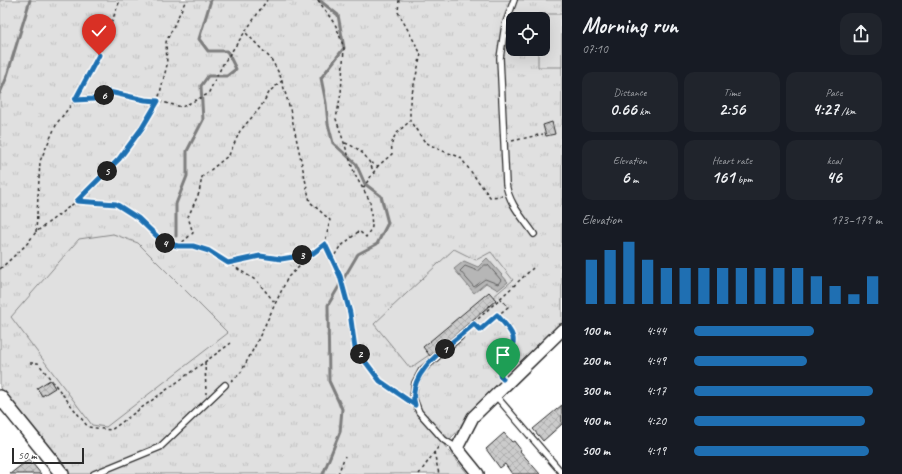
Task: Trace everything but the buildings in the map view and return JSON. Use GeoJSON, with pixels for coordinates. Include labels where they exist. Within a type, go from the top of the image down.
{"type":"FeatureCollection","features":[{"type":"Feature","properties":{"kind":"street"},"geometry":{"type":"LineString","coordinates":[[478,474],[457,448],[474,417],[562,330]]}},
{"type":"Feature","properties":{"kind":"street"},"geometry":{"type":"LineString","coordinates":[[1,399],[62,474]]}},
{"type":"Feature","properties":{"kind":"lane"},"geometry":{"type":"LineString","coordinates":[[514,0],[505,25],[500,51],[508,196],[534,234]]}},
{"type":"Feature","properties":{"kind":"lane"},"geometry":{"type":"LineString","coordinates":[[457,448],[444,440],[419,412],[415,405],[413,392],[419,374],[425,366],[460,336]]}},
{"type":"Feature","properties":{"kind":"lane"},"geometry":{"type":"LineString","coordinates":[[94,474],[160,447],[225,385]]}},
{"type":"Feature","properties":{"kind":"lane"},"geometry":{"type":"LineString","coordinates":[[496,396],[562,473]]}},
{"type":"Feature","properties":{"kind":"path"},"geometry":{"type":"LineString","coordinates":[[36,232],[40,161],[57,123],[75,100],[99,55],[120,0]]}},
{"type":"Feature","properties":{"kind":"path"},"geometry":{"type":"LineString","coordinates":[[0,269],[26,245],[36,232],[77,201],[119,159],[142,128],[158,101],[167,65],[166,42],[186,0]]}},
{"type":"Feature","properties":{"kind":"path"},"geometry":{"type":"LineString","coordinates":[[75,100],[94,99],[109,92],[182,107],[208,94],[223,64],[246,33],[267,0]]}},
{"type":"Feature","properties":{"kind":"path"},"geometry":{"type":"LineString","coordinates":[[318,0],[336,26],[344,48],[342,94],[336,119],[355,175],[370,201],[372,226],[366,237],[359,231],[339,248],[333,258]]}},
{"type":"Feature","properties":{"kind":"path"},"geometry":{"type":"LineString","coordinates":[[400,0],[398,12],[420,54],[410,102],[410,121],[425,142],[440,150],[460,157],[490,197],[508,196]]}},
{"type":"Feature","properties":{"kind":"path"},"geometry":{"type":"LineString","coordinates":[[225,385],[240,374],[276,304],[288,277],[325,244],[330,220],[310,202],[283,80],[271,59],[246,33]]}},
{"type":"Feature","properties":{"kind":"path"},"geometry":{"type":"LineString","coordinates":[[178,246],[193,233],[188,217],[199,193],[202,177],[229,155],[240,131],[260,108],[270,91],[283,80]]}},
{"type":"Feature","properties":{"kind":"path"},"geometry":{"type":"LineString","coordinates":[[363,188],[374,174],[378,166],[392,154],[391,144],[394,135],[410,121]]}},
{"type":"Feature","properties":{"kind":"path"},"geometry":{"type":"LineString","coordinates":[[505,142],[543,134]]}},
{"type":"Feature","properties":{"kind":"path"},"geometry":{"type":"LineString","coordinates":[[345,143],[358,148],[371,163],[374,174]]}},
{"type":"Feature","properties":{"kind":"path"},"geometry":{"type":"LineString","coordinates":[[371,163],[378,166]]}},
{"type":"Feature","properties":{"kind":"path"},"geometry":{"type":"LineString","coordinates":[[77,201],[116,204],[138,218],[163,242],[178,246],[193,246],[209,251],[257,281],[276,304]]}},
{"type":"Feature","properties":{"kind":"path"},"geometry":{"type":"LineString","coordinates":[[325,244],[333,258],[350,313],[355,348],[380,381],[415,405]]}},
{"type":"Feature","properties":{"kind":"path"},"geometry":{"type":"LineString","coordinates":[[228,263],[260,256],[281,259],[312,254]]}},
{"type":"Feature","properties":{"kind":"path"},"geometry":{"type":"LineString","coordinates":[[460,336],[533,268]]}},
{"type":"Feature","properties":{"kind":"path"},"geometry":{"type":"LineString","coordinates":[[474,324],[480,330],[508,307],[501,299]]}},
{"type":"Feature","properties":{"kind":"path"},"geometry":{"type":"LineString","coordinates":[[497,315],[511,330],[514,338],[514,346],[500,375],[507,384]]}},
{"type":"Feature","properties":{"kind":"path"},"geometry":{"type":"LineString","coordinates":[[30,363],[38,363],[88,426],[111,430],[231,343]]}},
{"type":"Feature","properties":{"kind":"path"},"geometry":{"type":"LineString","coordinates":[[205,362],[206,404]]}},
{"type":"Feature","properties":{"kind":"path"},"geometry":{"type":"LineString","coordinates":[[419,474],[444,440]]}},
{"type":"Feature","properties":{"kind":"path"},"geometry":{"type":"LineString","coordinates":[[434,452],[439,474]]}},
{"type":"Feature","properties":{"kind":"path"},"geometry":{"type":"LineString","coordinates":[[338,474],[345,456]]}},
{"type":"Feature","properties":{"kind":"green space"},"geometry":{"type":"Polygon","coordinates":[[[0,0],[562,0],[562,325],[444,445],[468,474],[70,474],[0,388],[0,0]]]}},
{"type":"Feature","properties":{"kind":"green space"},"geometry":{"type":"Polygon","coordinates":[[[550,14],[562,14],[562,67],[538,67],[538,56],[550,56],[550,14]]]}},
{"type":"Feature","properties":{"kind":"green space"},"geometry":{"type":"Polygon","coordinates":[[[113,234],[138,243],[228,333],[106,427],[92,425],[11,317],[79,239],[113,234]]]}},
{"type":"Feature","properties":{"kind":"green space"},"geometry":{"type":"Polygon","coordinates":[[[454,249],[476,260],[491,252],[513,280],[493,297],[496,301],[431,356],[429,355],[410,368],[374,324],[454,249]]]}},
{"type":"Feature","properties":{"kind":"water"},"geometry":{"type":"Polygon","coordinates":[[[487,258],[508,282],[498,290],[486,283],[474,293],[454,269],[464,261],[478,267],[487,258]]]}},
{"type":"Feature","properties":{"kind":"waterway"},"geometry":{"type":"LineString","coordinates":[[0,93],[6,79],[30,0]]}},
{"type":"Feature","properties":{"kind":"waterway"},"geometry":{"type":"LineString","coordinates":[[176,236],[176,204],[187,176],[187,151],[203,120],[201,86],[208,76],[227,76],[236,69],[227,51],[208,51],[199,39],[211,0]]}},
{"type":"Feature","properties":{"kind":"waterway"},"geometry":{"type":"LineString","coordinates":[[319,0],[338,15],[344,48],[321,78],[328,124],[333,143],[356,164],[365,184],[381,196],[388,223],[377,244],[358,254],[328,305],[329,381],[342,409],[340,432],[323,474]]}},
{"type":"Feature","properties":{"kind":"route"},"geometry":{"type":"LineString","coordinates":[[99,55],[75,100],[94,99],[109,92],[145,100],[158,101],[142,128],[119,159],[77,201],[116,204],[138,218],[163,242],[178,246],[193,246],[209,251],[228,263],[260,256],[281,259],[312,254],[325,244],[333,258],[340,276],[350,313],[355,348],[380,381],[415,405],[413,397],[415,383],[425,366],[474,324],[480,330],[497,315],[511,330],[514,338],[514,346],[501,371],[500,375],[503,379]]}}]}
